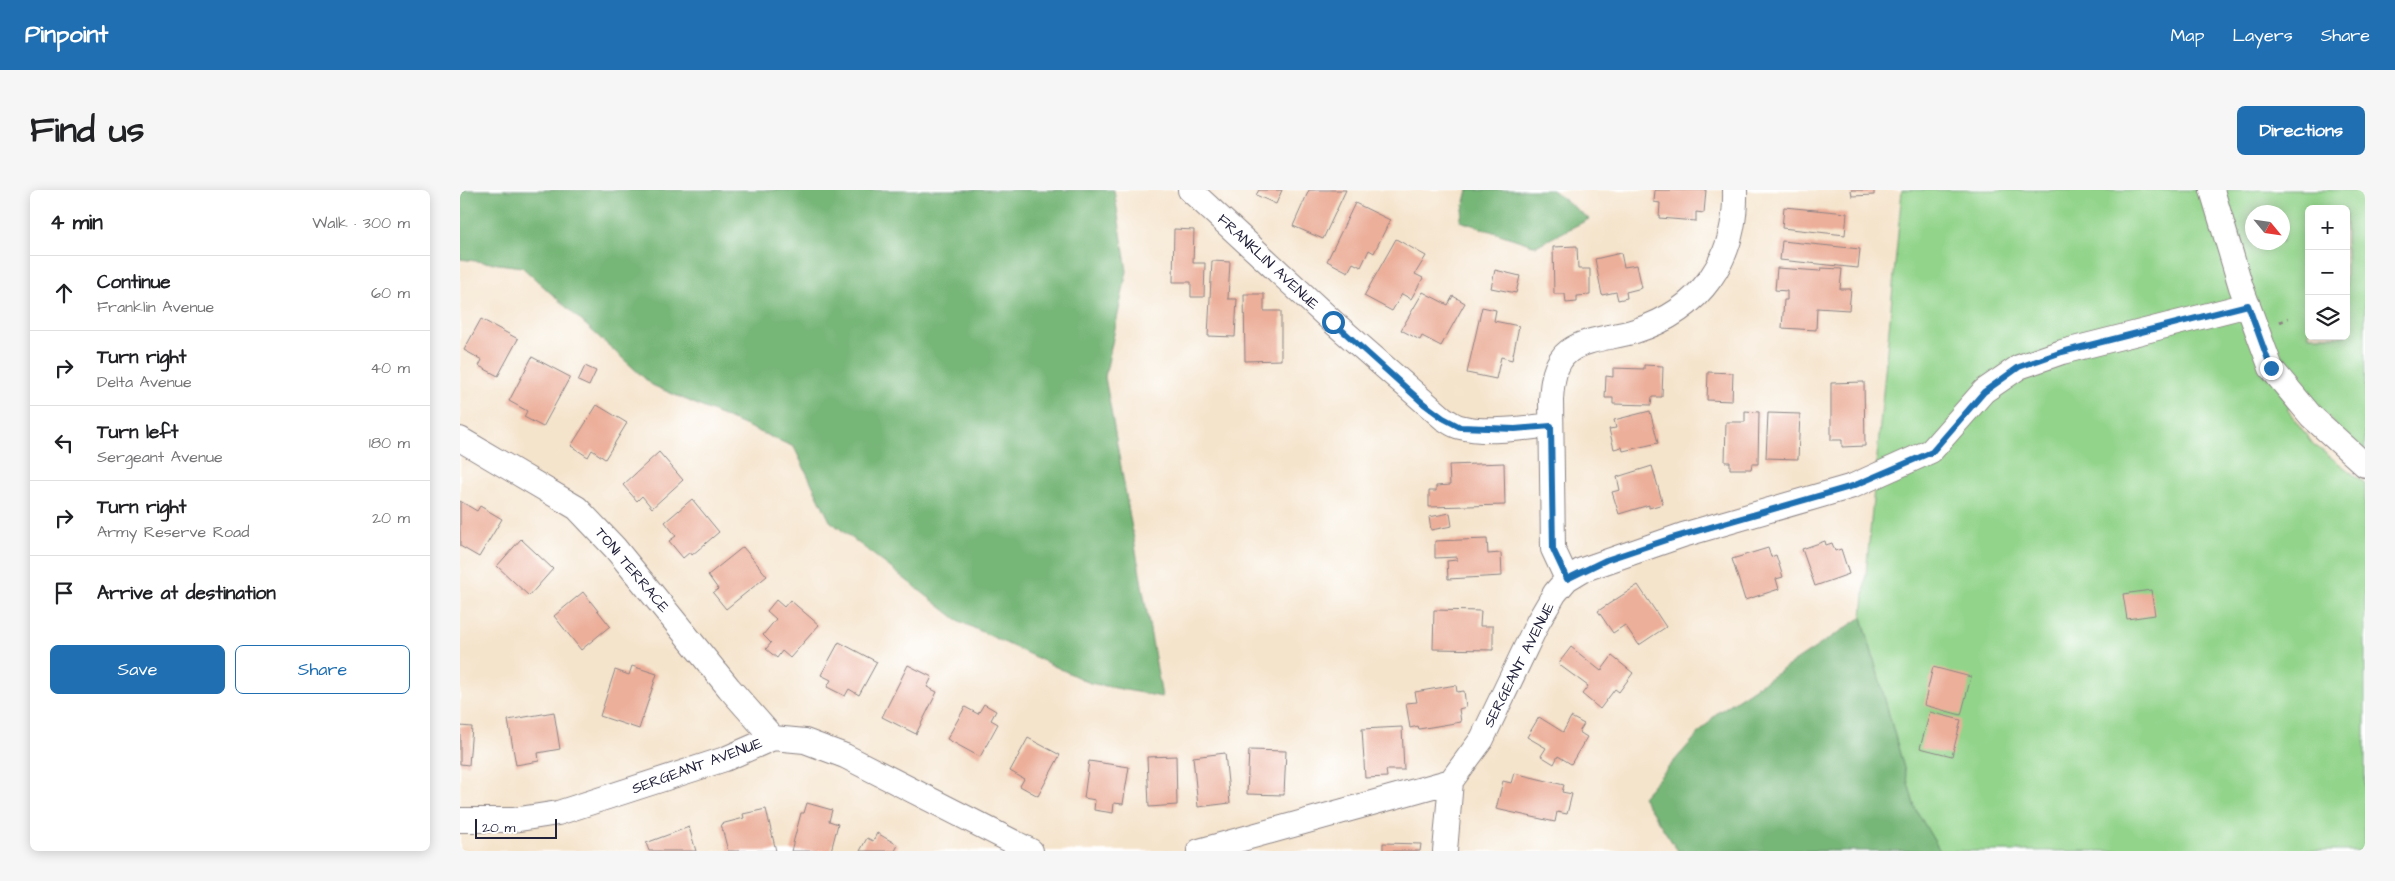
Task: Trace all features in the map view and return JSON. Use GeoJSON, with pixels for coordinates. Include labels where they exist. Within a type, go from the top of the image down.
{"type":"FeatureCollection","features":[{"type":"Feature","properties":{"kind":"street","name":"FRANKLIN AVENUE"},"geometry":{"type":"LineString","coordinates":[[1190,190],[1333,322],[1443,418],[1460,427],[1479,429],[1551,426]]}},
{"type":"Feature","properties":{"kind":"street"},"geometry":{"type":"LineString","coordinates":[[1567,579],[1553,549],[1551,426],[1553,379],[1560,361],[1568,352],[1584,343],[1641,329],[1675,313],[1695,297],[1713,275],[1730,238],[1734,217],[1735,190]]}},
{"type":"Feature","properties":{"kind":"street"},"geometry":{"type":"LineString","coordinates":[[2212,190],[2248,305],[2271,368],[2310,416],[2365,464]]}},
{"type":"Feature","properties":{"kind":"street","name":"SERGEANT AVENUE"},"geometry":{"type":"LineString","coordinates":[[1451,781],[1482,739],[1538,622],[1555,593],[1567,579],[1606,560],[1669,539],[1853,486],[1932,452],[1984,392],[2019,367],[2062,352],[2248,305]]}},
{"type":"Feature","properties":{"kind":"street","name":"TONI TERRACE"},"geometry":{"type":"LineString","coordinates":[[460,440],[577,508],[615,548],[729,688],[773,738]]}},
{"type":"Feature","properties":{"kind":"street","name":"SERGEANT AVENUE"},"geometry":{"type":"LineString","coordinates":[[460,820],[513,820],[558,813],[725,759],[773,738],[805,741],[845,756],[1031,851]]}},
{"type":"Feature","properties":{"kind":"street"},"geometry":{"type":"LineString","coordinates":[[1199,851],[1451,781],[1445,851]]}},
{"type":"Feature","properties":{"kind":"green space"},"geometry":{"type":"Polygon","coordinates":[[[460,190],[1114,190],[1127,271],[1105,377],[1162,697],[1090,683],[959,621],[830,521],[794,447],[652,385],[522,267],[460,259],[460,190]]]}},
{"type":"Feature","properties":{"kind":"green space"},"geometry":{"type":"Polygon","coordinates":[[[1468,190],[1552,190],[1589,219],[1536,246],[1460,221],[1468,190]]]}},
{"type":"Feature","properties":{"kind":"green space"},"geometry":{"type":"Polygon","coordinates":[[[1902,190],[2365,190],[2365,454],[2359,451],[2311,398],[2287,409],[2313,444],[2365,483],[2365,851],[1940,851],[1915,808],[1862,617],[1902,190]]]}},
{"type":"Feature","properties":{"kind":"green space"},"geometry":{"type":"Polygon","coordinates":[[[1862,617],[1915,808],[1940,851],[1678,851],[1642,797],[1717,713],[1862,617]]]}},
{"type":"Feature","properties":{"kind":"building"},"geometry":{"type":"Polygon","coordinates":[[[1259,190],[1282,190],[1276,204],[1256,195],[1259,190]]]}},
{"type":"Feature","properties":{"kind":"building"},"geometry":{"type":"Polygon","coordinates":[[[1309,190],[1346,190],[1323,239],[1293,226],[1309,190]]]}},
{"type":"Feature","properties":{"kind":"building"},"geometry":{"type":"Polygon","coordinates":[[[1655,190],[1706,190],[1704,213],[1696,212],[1696,221],[1659,218],[1660,203],[1654,202],[1655,190]]]}},
{"type":"Feature","properties":{"kind":"building"},"geometry":{"type":"Polygon","coordinates":[[[1851,190],[1874,190],[1874,195],[1852,196],[1851,190]]]}},
{"type":"Feature","properties":{"kind":"building"},"geometry":{"type":"Polygon","coordinates":[[[1355,203],[1390,220],[1374,253],[1369,250],[1361,267],[1353,263],[1348,272],[1327,261],[1355,203]]]}},
{"type":"Feature","properties":{"kind":"building"},"geometry":{"type":"Polygon","coordinates":[[[1784,207],[1847,213],[1845,235],[1782,228],[1784,207]]]}},
{"type":"Feature","properties":{"kind":"building"},"geometry":{"type":"Polygon","coordinates":[[[1174,229],[1194,230],[1193,263],[1205,263],[1204,297],[1191,297],[1191,282],[1173,282],[1174,229]]]}},
{"type":"Feature","properties":{"kind":"building"},"geometry":{"type":"Polygon","coordinates":[[[1396,239],[1426,256],[1415,274],[1423,278],[1411,299],[1402,294],[1392,311],[1364,296],[1396,239]]]}},
{"type":"Feature","properties":{"kind":"building"},"geometry":{"type":"Polygon","coordinates":[[[1782,241],[1860,249],[1858,268],[1780,260],[1782,241]]]}},
{"type":"Feature","properties":{"kind":"building"},"geometry":{"type":"Polygon","coordinates":[[[1577,246],[1578,269],[1590,269],[1590,295],[1577,296],[1577,302],[1566,303],[1565,294],[1554,294],[1553,247],[1577,246]]]}},
{"type":"Feature","properties":{"kind":"building"},"geometry":{"type":"Polygon","coordinates":[[[1621,253],[1624,267],[1637,265],[1642,288],[1626,292],[1627,298],[1618,300],[1616,292],[1602,295],[1595,259],[1621,253]]]}},
{"type":"Feature","properties":{"kind":"building"},"geometry":{"type":"Polygon","coordinates":[[[1212,261],[1230,262],[1228,299],[1237,299],[1235,337],[1208,336],[1212,261]]]}},
{"type":"Feature","properties":{"kind":"building"},"geometry":{"type":"Polygon","coordinates":[[[1777,268],[1820,271],[1821,268],[1842,269],[1840,289],[1851,289],[1849,310],[1817,308],[1816,330],[1782,328],[1784,300],[1787,300],[1787,291],[1775,290],[1777,268]]]}},
{"type":"Feature","properties":{"kind":"building"},"geometry":{"type":"Polygon","coordinates":[[[1495,270],[1520,276],[1516,293],[1491,288],[1495,270]]]}},
{"type":"Feature","properties":{"kind":"building"},"geometry":{"type":"Polygon","coordinates":[[[1423,292],[1448,305],[1453,296],[1465,303],[1441,346],[1422,336],[1420,340],[1401,330],[1423,292]]]}},
{"type":"Feature","properties":{"kind":"building"},"geometry":{"type":"Polygon","coordinates":[[[1244,294],[1264,294],[1264,311],[1281,311],[1281,360],[1245,361],[1244,294]]]}},
{"type":"Feature","properties":{"kind":"building"},"geometry":{"type":"Polygon","coordinates":[[[1482,307],[1496,310],[1494,321],[1519,326],[1512,360],[1501,357],[1496,379],[1467,373],[1482,307]]]}},
{"type":"Feature","properties":{"kind":"building"},"geometry":{"type":"Polygon","coordinates":[[[481,319],[518,339],[498,376],[479,366],[482,360],[464,350],[481,319]]]}},
{"type":"Feature","properties":{"kind":"building"},"geometry":{"type":"Polygon","coordinates":[[[532,357],[570,377],[543,427],[524,417],[527,411],[509,401],[532,357]]]}},
{"type":"Feature","properties":{"kind":"building"},"geometry":{"type":"Polygon","coordinates":[[[1644,365],[1663,366],[1662,397],[1652,397],[1651,405],[1613,404],[1613,398],[1605,398],[1606,376],[1613,377],[1613,368],[1644,369],[1644,365]]]}},
{"type":"Feature","properties":{"kind":"building"},"geometry":{"type":"Polygon","coordinates":[[[585,366],[596,371],[589,386],[578,381],[585,366]]]}},
{"type":"Feature","properties":{"kind":"building"},"geometry":{"type":"Polygon","coordinates":[[[1708,372],[1733,373],[1732,401],[1707,400],[1708,372]]]}},
{"type":"Feature","properties":{"kind":"building"},"geometry":{"type":"Polygon","coordinates":[[[1864,382],[1865,446],[1842,447],[1842,440],[1831,440],[1831,383],[1864,382]]]}},
{"type":"Feature","properties":{"kind":"building"},"geometry":{"type":"Polygon","coordinates":[[[597,405],[627,423],[605,459],[592,450],[588,457],[571,446],[597,405]]]}},
{"type":"Feature","properties":{"kind":"building"},"geometry":{"type":"Polygon","coordinates":[[[1650,411],[1658,443],[1623,451],[1622,447],[1614,449],[1609,429],[1616,428],[1614,420],[1650,411]]]}},
{"type":"Feature","properties":{"kind":"building"},"geometry":{"type":"Polygon","coordinates":[[[1745,411],[1759,412],[1758,464],[1752,464],[1751,469],[1730,469],[1730,462],[1725,462],[1726,422],[1745,422],[1745,411]]]}},
{"type":"Feature","properties":{"kind":"building"},"geometry":{"type":"Polygon","coordinates":[[[1768,413],[1800,414],[1798,459],[1766,458],[1768,413]]]}},
{"type":"Feature","properties":{"kind":"building"},"geometry":{"type":"Polygon","coordinates":[[[659,452],[683,480],[652,508],[642,496],[637,501],[623,485],[659,452]]]}},
{"type":"Feature","properties":{"kind":"building"},"geometry":{"type":"Polygon","coordinates":[[[1504,463],[1505,505],[1429,507],[1429,491],[1436,491],[1436,486],[1450,485],[1449,465],[1504,463]]]}},
{"type":"Feature","properties":{"kind":"building"},"geometry":{"type":"Polygon","coordinates":[[[1652,466],[1663,504],[1649,508],[1649,505],[1619,514],[1612,492],[1620,490],[1617,477],[1652,466]]]}},
{"type":"Feature","properties":{"kind":"building"},"geometry":{"type":"Polygon","coordinates":[[[692,499],[719,532],[692,555],[690,552],[683,558],[669,541],[676,536],[665,522],[692,499]]]}},
{"type":"Feature","properties":{"kind":"building"},"geometry":{"type":"Polygon","coordinates":[[[460,501],[477,511],[480,506],[502,519],[479,557],[460,546],[460,501]]]}},
{"type":"Feature","properties":{"kind":"building"},"geometry":{"type":"Polygon","coordinates":[[[1450,513],[1452,526],[1431,530],[1429,517],[1450,513]]]}},
{"type":"Feature","properties":{"kind":"building"},"geometry":{"type":"Polygon","coordinates":[[[521,539],[553,569],[529,596],[497,566],[521,539]]]}},
{"type":"Feature","properties":{"kind":"building"},"geometry":{"type":"Polygon","coordinates":[[[1487,539],[1488,554],[1501,553],[1502,576],[1448,579],[1447,561],[1457,560],[1457,557],[1435,558],[1435,541],[1487,539]]]}},
{"type":"Feature","properties":{"kind":"building"},"geometry":{"type":"Polygon","coordinates":[[[1825,541],[1826,545],[1832,543],[1835,551],[1841,549],[1849,574],[1815,586],[1802,549],[1825,541]]]}},
{"type":"Feature","properties":{"kind":"building"},"geometry":{"type":"Polygon","coordinates":[[[743,547],[767,576],[726,609],[713,593],[718,589],[708,575],[743,547]]]}},
{"type":"Feature","properties":{"kind":"building"},"geometry":{"type":"Polygon","coordinates":[[[1768,548],[1771,557],[1776,555],[1783,577],[1776,579],[1779,589],[1745,600],[1732,559],[1768,548]]]}},
{"type":"Feature","properties":{"kind":"building"},"geometry":{"type":"Polygon","coordinates":[[[1638,585],[1666,627],[1639,645],[1625,625],[1613,633],[1598,611],[1638,585]]]}},
{"type":"Feature","properties":{"kind":"building"},"geometry":{"type":"Polygon","coordinates":[[[2151,590],[2155,615],[2127,619],[2123,594],[2151,590]]]}},
{"type":"Feature","properties":{"kind":"building"},"geometry":{"type":"Polygon","coordinates":[[[583,592],[610,626],[581,650],[554,616],[583,592]]]}},
{"type":"Feature","properties":{"kind":"building"},"geometry":{"type":"Polygon","coordinates":[[[776,600],[784,607],[790,600],[819,625],[790,658],[782,651],[777,658],[766,649],[771,643],[763,635],[776,619],[767,611],[776,600]]]}},
{"type":"Feature","properties":{"kind":"building"},"geometry":{"type":"Polygon","coordinates":[[[1434,610],[1481,611],[1480,626],[1493,626],[1493,650],[1433,649],[1434,610]]]}},
{"type":"Feature","properties":{"kind":"building"},"geometry":{"type":"Polygon","coordinates":[[[839,642],[877,662],[859,695],[849,689],[845,696],[827,687],[831,680],[821,675],[839,642]]]}},
{"type":"Feature","properties":{"kind":"building"},"geometry":{"type":"Polygon","coordinates":[[[1571,647],[1601,671],[1612,656],[1633,673],[1619,692],[1615,689],[1600,709],[1582,694],[1588,686],[1558,664],[1571,647]]]}},
{"type":"Feature","properties":{"kind":"building"},"geometry":{"type":"Polygon","coordinates":[[[908,665],[932,677],[927,687],[937,692],[916,734],[882,717],[908,665]]]}},
{"type":"Feature","properties":{"kind":"building"},"geometry":{"type":"Polygon","coordinates":[[[632,666],[657,674],[639,729],[600,716],[615,670],[629,675],[632,666]]]}},
{"type":"Feature","properties":{"kind":"building"},"geometry":{"type":"Polygon","coordinates":[[[1933,667],[1971,677],[1961,715],[1924,705],[1933,667]]]}},
{"type":"Feature","properties":{"kind":"building"},"geometry":{"type":"Polygon","coordinates":[[[1456,685],[1457,692],[1464,691],[1466,707],[1459,709],[1461,722],[1419,729],[1418,726],[1410,728],[1406,703],[1417,702],[1415,692],[1456,685]]]}},
{"type":"Feature","properties":{"kind":"building"},"geometry":{"type":"Polygon","coordinates":[[[984,704],[996,711],[991,720],[998,724],[980,757],[947,739],[965,707],[978,714],[984,704]]]}},
{"type":"Feature","properties":{"kind":"building"},"geometry":{"type":"Polygon","coordinates":[[[554,712],[560,749],[538,753],[539,761],[516,765],[508,720],[554,712]]]}},
{"type":"Feature","properties":{"kind":"building"},"geometry":{"type":"Polygon","coordinates":[[[1930,712],[1961,720],[1952,756],[1920,748],[1930,712]]]}},
{"type":"Feature","properties":{"kind":"building"},"geometry":{"type":"Polygon","coordinates":[[[1539,717],[1563,732],[1571,717],[1584,724],[1579,732],[1587,737],[1571,764],[1558,756],[1554,764],[1541,756],[1546,748],[1527,737],[1539,717]]]}},
{"type":"Feature","properties":{"kind":"building"},"geometry":{"type":"Polygon","coordinates":[[[460,726],[472,727],[469,765],[460,764],[460,726]]]}},
{"type":"Feature","properties":{"kind":"building"},"geometry":{"type":"Polygon","coordinates":[[[1402,727],[1404,770],[1386,770],[1387,777],[1365,778],[1362,729],[1402,727]]]}},
{"type":"Feature","properties":{"kind":"building"},"geometry":{"type":"Polygon","coordinates":[[[1028,738],[1060,755],[1038,796],[1020,786],[1024,779],[1010,771],[1028,738]]]}},
{"type":"Feature","properties":{"kind":"building"},"geometry":{"type":"Polygon","coordinates":[[[1249,750],[1286,751],[1284,795],[1247,794],[1249,750]]]}},
{"type":"Feature","properties":{"kind":"building"},"geometry":{"type":"Polygon","coordinates":[[[1225,753],[1230,803],[1198,807],[1193,757],[1225,753]]]}},
{"type":"Feature","properties":{"kind":"building"},"geometry":{"type":"Polygon","coordinates":[[[1176,756],[1177,805],[1149,807],[1147,757],[1176,756]]]}},
{"type":"Feature","properties":{"kind":"building"},"geometry":{"type":"Polygon","coordinates":[[[1089,761],[1129,767],[1123,804],[1114,803],[1113,813],[1094,810],[1095,800],[1084,798],[1089,761]]]}},
{"type":"Feature","properties":{"kind":"building"},"geometry":{"type":"Polygon","coordinates":[[[1514,773],[1564,785],[1562,792],[1572,794],[1567,814],[1557,812],[1555,822],[1496,809],[1503,781],[1511,783],[1514,773]]]}},
{"type":"Feature","properties":{"kind":"building"},"geometry":{"type":"Polygon","coordinates":[[[807,803],[832,810],[829,821],[838,824],[831,851],[791,851],[801,813],[804,813],[807,803]]]}},
{"type":"Feature","properties":{"kind":"building"},"geometry":{"type":"Polygon","coordinates":[[[766,809],[776,851],[728,851],[721,824],[744,818],[743,814],[766,809]]]}},
{"type":"Feature","properties":{"kind":"building"},"geometry":{"type":"Polygon","coordinates":[[[689,827],[696,851],[649,851],[646,843],[689,827]]]}},
{"type":"Feature","properties":{"kind":"building"},"geometry":{"type":"Polygon","coordinates":[[[877,833],[898,845],[895,851],[860,851],[867,838],[873,841],[877,833]]]}},
{"type":"Feature","properties":{"kind":"building"},"geometry":{"type":"Polygon","coordinates":[[[1383,843],[1421,844],[1420,851],[1383,851],[1383,843]]]}},
{"type":"Feature","properties":{"kind":"route"},"geometry":{"type":"LineString","coordinates":[[1333,322],[1424,404],[1443,418],[1460,427],[1515,429],[1551,426],[1553,549],[1567,579],[1582,570],[1606,560],[1669,539],[1853,486],[1932,452],[1984,392],[2019,367],[2062,352],[2248,305],[2271,368]]}}]}
